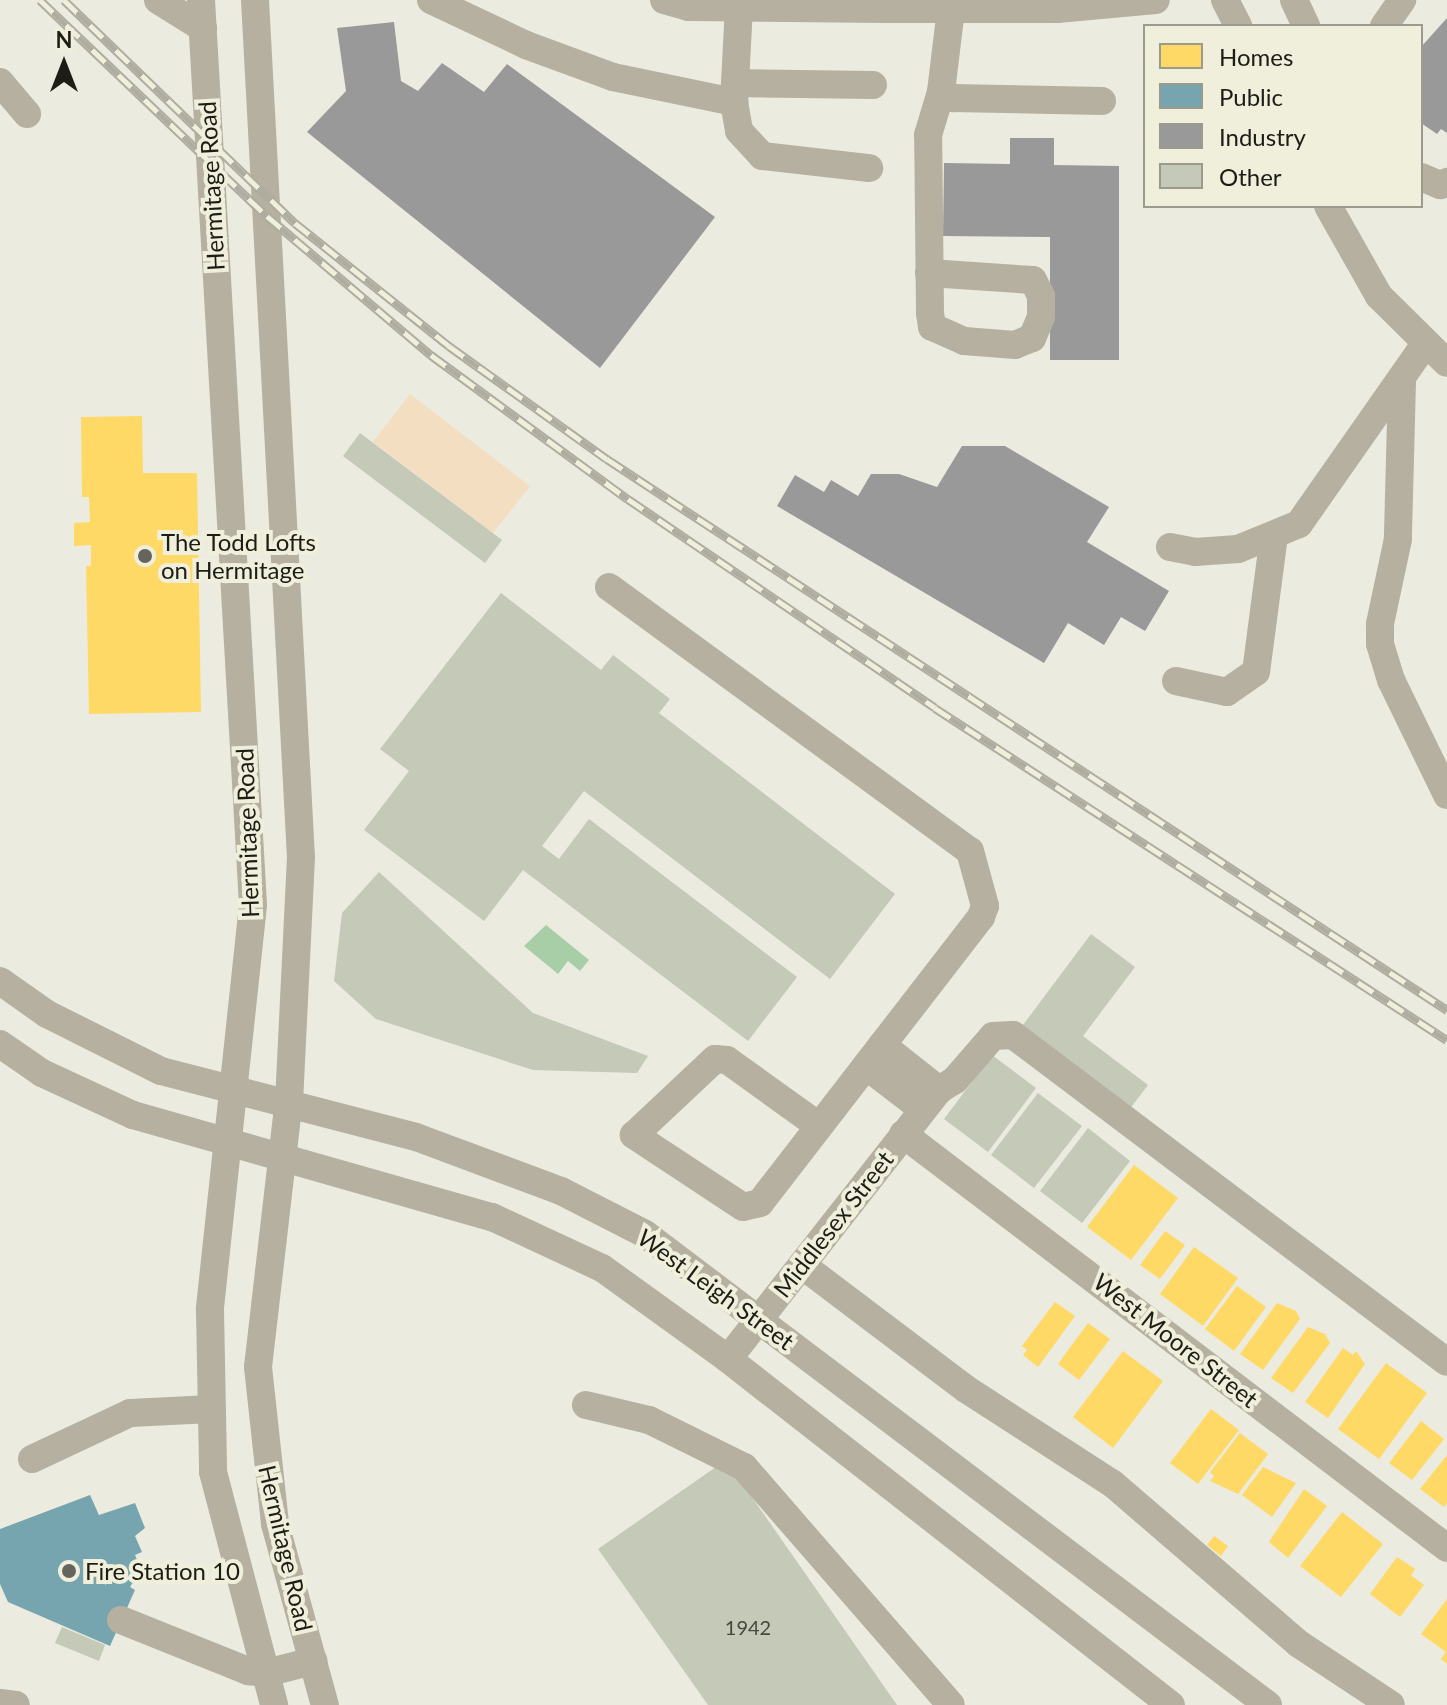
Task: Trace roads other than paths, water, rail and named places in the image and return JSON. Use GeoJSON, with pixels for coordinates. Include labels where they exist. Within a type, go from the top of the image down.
{"type":"FeatureCollection","features":[{"type":"Feature","properties":{"kind":"street"},"geometry":{"type":"LineString","coordinates":[[158,0],[202,14]]}},
{"type":"Feature","properties":{"kind":"street","name":"Hermitage Road"},"geometry":{"type":"LineString","coordinates":[[255,0],[301,857],[301,944],[288,1107],[258,1367],[275,1524],[325,1705]]}},
{"type":"Feature","properties":{"kind":"street"},"geometry":{"type":"LineString","coordinates":[[431,0],[526,45],[613,77],[734,92],[873,85]]}},
{"type":"Feature","properties":{"kind":"street"},"geometry":{"type":"LineString","coordinates":[[664,0],[688,7],[887,4],[951,9],[1156,0]]}},
{"type":"Feature","properties":{"kind":"street"},"geometry":{"type":"LineString","coordinates":[[1225,0],[1237,24]]}},
{"type":"Feature","properties":{"kind":"street"},"geometry":{"type":"LineString","coordinates":[[1294,0],[1305,24]]}},
{"type":"Feature","properties":{"kind":"street"},"geometry":{"type":"LineString","coordinates":[[1385,24],[1402,0]]}},
{"type":"Feature","properties":{"kind":"street"},"geometry":{"type":"LineString","coordinates":[[739,7],[734,92],[739,131],[762,156],[869,168]]}},
{"type":"Feature","properties":{"kind":"street"},"geometry":{"type":"LineString","coordinates":[[929,273],[928,135],[941,92],[951,9]]}},
{"type":"Feature","properties":{"kind":"street","name":"Hermitage Road"},"geometry":{"type":"LineString","coordinates":[[202,14],[253,905],[231,1144],[210,1310],[213,1472],[274,1705]]}},
{"type":"Feature","properties":{"kind":"street"},"geometry":{"type":"LineString","coordinates":[[0,82],[27,114]]}},
{"type":"Feature","properties":{"kind":"street"},"geometry":{"type":"LineString","coordinates":[[941,92],[952,98],[1102,101]]}},
{"type":"Feature","properties":{"kind":"street"},"geometry":{"type":"LineString","coordinates":[[1423,178],[1440,185],[1447,182]]}},
{"type":"Feature","properties":{"kind":"street"},"geometry":{"type":"LineString","coordinates":[[1329,208],[1379,296],[1447,363]]}},
{"type":"Feature","properties":{"kind":"street"},"geometry":{"type":"LineString","coordinates":[[1170,547],[1195,552],[1238,549],[1299,524],[1425,344]]}},
{"type":"Feature","properties":{"kind":"street"},"geometry":{"type":"LineString","coordinates":[[1402,381],[1398,539],[1380,644],[1391,680],[1447,795]]}},
{"type":"Feature","properties":{"kind":"street"},"geometry":{"type":"LineString","coordinates":[[1176,681],[1227,692],[1256,672],[1274,536]]}},
{"type":"Feature","properties":{"kind":"street"},"geometry":{"type":"LineString","coordinates":[[609,587],[970,851],[985,906],[981,917],[760,1203],[743,1207],[634,1135],[715,1059],[727,1060],[819,1126]]}},
{"type":"Feature","properties":{"kind":"street","name":"West Leigh Street"},"geometry":{"type":"LineString","coordinates":[[0,981],[107,1048],[235,1094],[416,1137],[561,1191],[645,1234],[1268,1705]]}},
{"type":"Feature","properties":{"kind":"street","name":"Middlesex Street"},"geometry":{"type":"LineString","coordinates":[[728,1359],[930,1100],[993,1036],[1023,1039],[1447,1362]]}},
{"type":"Feature","properties":{"kind":"street","name":"West Leigh Street"},"geometry":{"type":"LineString","coordinates":[[0,1044],[89,1098],[231,1144],[492,1217],[554,1243],[602,1268],[728,1359],[1171,1705]]}},
{"type":"Feature","properties":{"kind":"street"},"geometry":{"type":"LineString","coordinates":[[874,1056],[930,1100]]}},
{"type":"Feature","properties":{"kind":"street","name":"West Moore Street"},"geometry":{"type":"LineString","coordinates":[[903,1134],[1447,1548]]}},
{"type":"Feature","properties":{"kind":"street"},"geometry":{"type":"LineString","coordinates":[[802,1265],[966,1389],[1113,1484],[1299,1644],[1391,1705]]}},
{"type":"Feature","properties":{"kind":"street"},"geometry":{"type":"LineString","coordinates":[[586,1405],[649,1420],[744,1467],[951,1705]]}},
{"type":"Feature","properties":{"kind":"street"},"geometry":{"type":"LineString","coordinates":[[32,1459],[130,1413],[211,1409]]}},
{"type":"Feature","properties":{"kind":"street"},"geometry":{"type":"LineString","coordinates":[[121,1620],[231,1666],[266,1673],[313,1661]]}},
{"type":"Feature","properties":{"kind":"street"},"geometry":{"type":"LineString","coordinates":[[0,1703],[16,1705]]}},
{"type":"Feature","properties":{"kind":"railway"},"geometry":{"type":"LineString","coordinates":[[40,0],[267,216],[431,355],[628,499],[935,708],[1447,1040]]}},
{"type":"Feature","properties":{"kind":"railway"},"geometry":{"type":"LineString","coordinates":[[64,0],[295,223],[449,346],[607,459],[1447,1010]]}},
{"type":"Feature","properties":{"kind":"place","name":"The Todd Lofts on Hermitage"},"geometry":{"type":"Point","coordinates":[145,556]}},
{"type":"Feature","properties":{"kind":"place","name":"Fire Station 10"},"geometry":{"type":"Point","coordinates":[69,1571]}}]}
